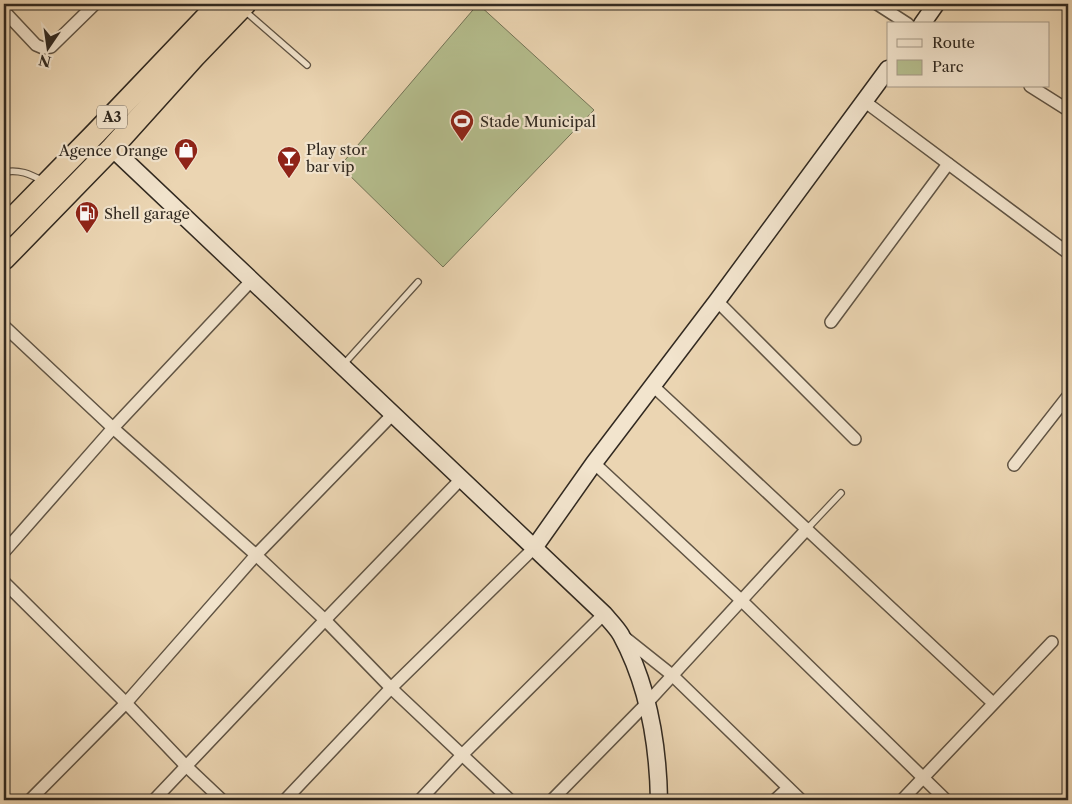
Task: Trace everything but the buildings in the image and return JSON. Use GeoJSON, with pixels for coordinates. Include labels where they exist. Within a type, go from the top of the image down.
{"type":"FeatureCollection","features":[{"type":"Feature","properties":{"kind":"highway","name":"A3"},"geometry":{"type":"LineString","coordinates":[[4,227],[218,4]]}},
{"type":"Feature","properties":{"kind":"highway","name":"A3"},"geometry":{"type":"LineString","coordinates":[[4,258],[112,148],[243,6]]}},
{"type":"Feature","properties":{"kind":"street"},"geometry":{"type":"LineString","coordinates":[[4,12],[36,45],[43,48],[51,47],[95,4]]}},
{"type":"Feature","properties":{"kind":"street"},"geometry":{"type":"LineString","coordinates":[[877,4],[918,22]]}},
{"type":"Feature","properties":{"kind":"street"},"geometry":{"type":"LineString","coordinates":[[921,22],[936,4]]}},
{"type":"Feature","properties":{"kind":"street"},"geometry":{"type":"LineString","coordinates":[[285,800],[391,688],[534,548],[594,464],[887,70]]}},
{"type":"Feature","properties":{"kind":"street"},"geometry":{"type":"LineString","coordinates":[[1033,88],[1068,110]]}},
{"type":"Feature","properties":{"kind":"street"},"geometry":{"type":"LineString","coordinates":[[864,101],[1068,253]]}},
{"type":"Feature","properties":{"kind":"street"},"geometry":{"type":"LineString","coordinates":[[112,148],[604,614],[620,634],[633,659],[647,703],[654,739],[659,800]]}},
{"type":"Feature","properties":{"kind":"street"},"geometry":{"type":"LineString","coordinates":[[831,322],[948,164]]}},
{"type":"Feature","properties":{"kind":"street"},"geometry":{"type":"LineString","coordinates":[[4,552],[113,428],[251,281]]}},
{"type":"Feature","properties":{"kind":"street"},"geometry":{"type":"LineString","coordinates":[[717,301],[856,439]]}},
{"type":"Feature","properties":{"kind":"street"},"geometry":{"type":"LineString","coordinates":[[4,326],[113,428],[256,555],[325,620],[391,688],[510,800]]}},
{"type":"Feature","properties":{"kind":"street"},"geometry":{"type":"LineString","coordinates":[[652,386],[993,703]]}},
{"type":"Feature","properties":{"kind":"street"},"geometry":{"type":"LineString","coordinates":[[1014,465],[1068,396]]}},
{"type":"Feature","properties":{"kind":"street"},"geometry":{"type":"LineString","coordinates":[[30,800],[126,702],[256,555],[393,414]]}},
{"type":"Feature","properties":{"kind":"street"},"geometry":{"type":"LineString","coordinates":[[594,464],[742,601],[946,800]]}},
{"type":"Feature","properties":{"kind":"street"},"geometry":{"type":"LineString","coordinates":[[154,800],[461,479]]}},
{"type":"Feature","properties":{"kind":"street"},"geometry":{"type":"LineString","coordinates":[[552,800],[647,703],[807,529]]}},
{"type":"Feature","properties":{"kind":"street"},"geometry":{"type":"LineString","coordinates":[[4,582],[222,800]]}},
{"type":"Feature","properties":{"kind":"street"},"geometry":{"type":"LineString","coordinates":[[420,800],[462,755],[604,614]]}},
{"type":"Feature","properties":{"kind":"street"},"geometry":{"type":"LineString","coordinates":[[620,634],[672,675],[801,800]]}},
{"type":"Feature","properties":{"kind":"street"},"geometry":{"type":"LineString","coordinates":[[902,800],[1052,642]]}},
{"type":"Feature","properties":{"kind":"street"},"geometry":{"type":"LineString","coordinates":[[775,800],[788,788]]}},
{"type":"Feature","properties":{"kind":"lane"},"geometry":{"type":"LineString","coordinates":[[243,6],[307,65]]}},
{"type":"Feature","properties":{"kind":"lane"},"geometry":{"type":"LineString","coordinates":[[4,172],[14,170],[29,174],[47,183]]}},
{"type":"Feature","properties":{"kind":"lane"},"geometry":{"type":"LineString","coordinates":[[342,367],[418,282]]}},
{"type":"Feature","properties":{"kind":"lane"},"geometry":{"type":"LineString","coordinates":[[807,529],[841,493]]}},
{"type":"Feature","properties":{"kind":"green space","name":"Stade Municipal"},"geometry":{"type":"Polygon","coordinates":[[[478,4],[594,110],[443,267],[340,166],[478,4]]]}},
{"type":"Feature","properties":{"kind":"place","name":"Stade Municipal"},"geometry":{"type":"Point","coordinates":[462,142]}},
{"type":"Feature","properties":{"kind":"place","name":"Agence Orange"},"geometry":{"type":"Point","coordinates":[186,171]}},
{"type":"Feature","properties":{"kind":"place","name":"Play stor bar vip"},"geometry":{"type":"Point","coordinates":[289,179]}},
{"type":"Feature","properties":{"kind":"place","name":"Shell garage"},"geometry":{"type":"Point","coordinates":[87,234]}}]}
